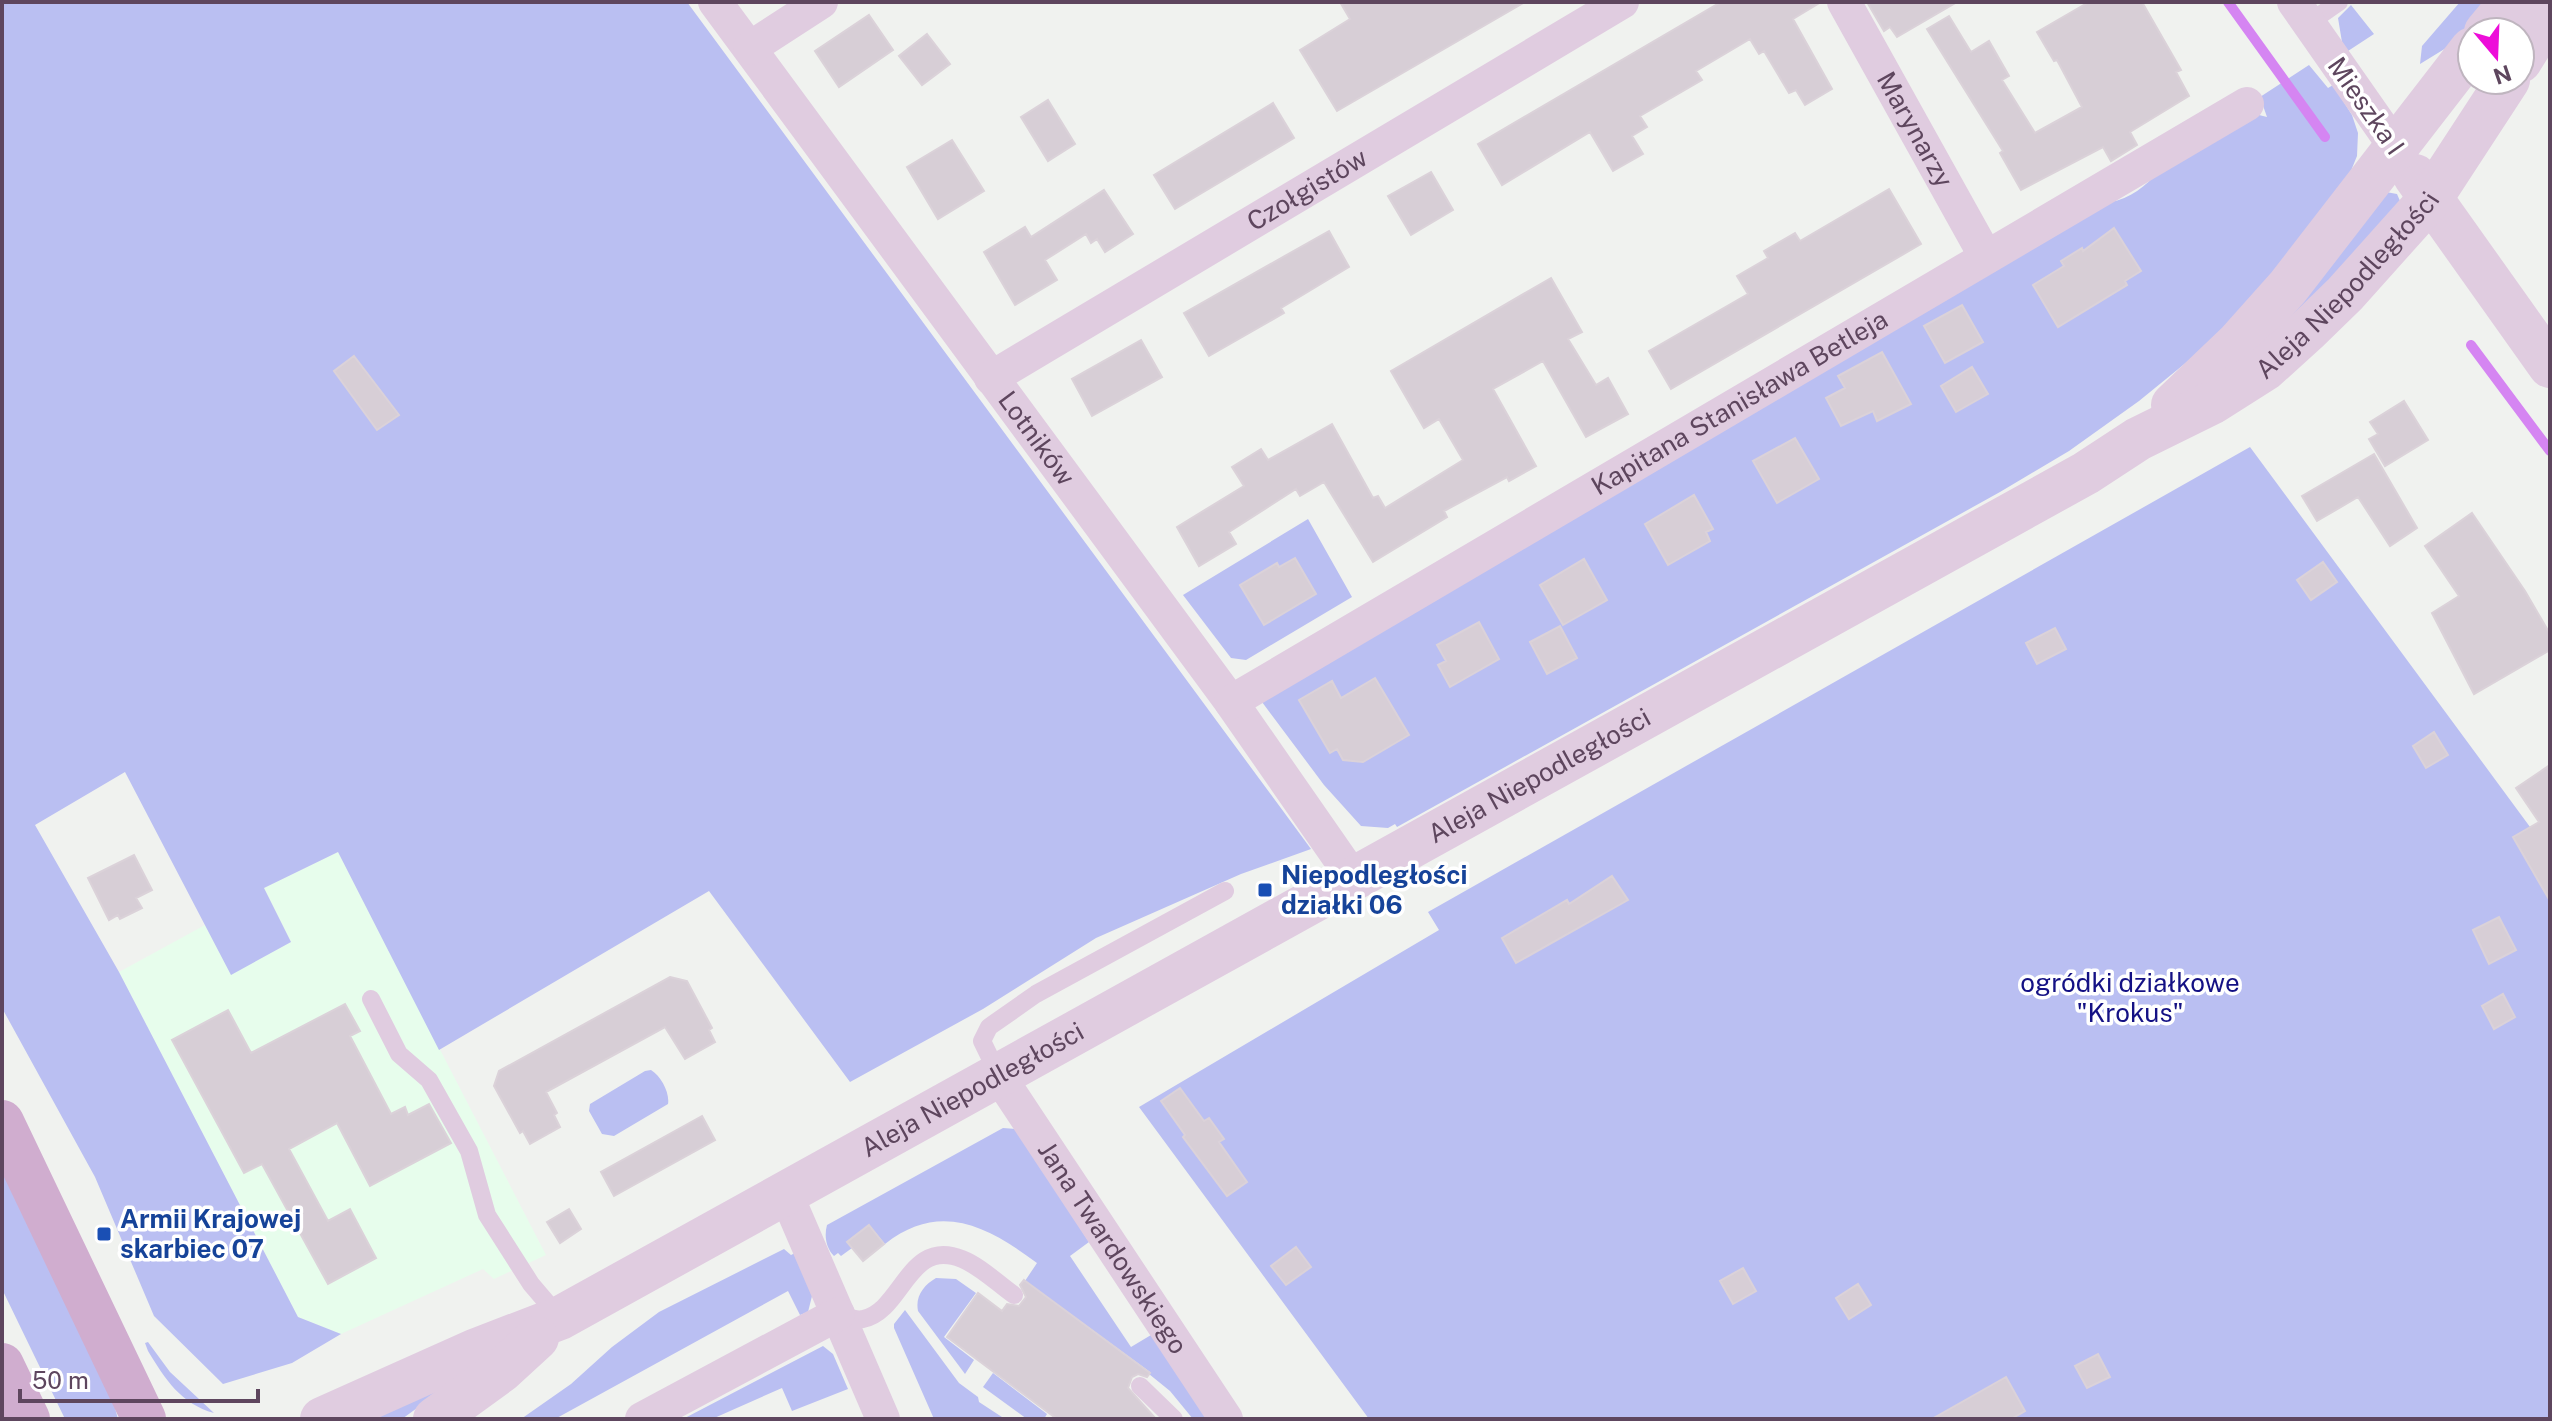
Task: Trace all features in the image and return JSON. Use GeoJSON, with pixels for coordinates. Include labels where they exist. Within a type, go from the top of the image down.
{"type":"FeatureCollection","features":[{"type":"Feature","properties":{"kind":"main road"},"geometry":{"type":"LineString","coordinates":[[2,1122],[144,1419]]}},
{"type":"Feature","properties":{"kind":"street","name":"Lotników"},"geometry":{"type":"LineString","coordinates":[[715,2],[1231,702],[1354,879]]}},
{"type":"Feature","properties":{"kind":"street"},"geometry":{"type":"LineString","coordinates":[[750,48],[821,2]]}},
{"type":"Feature","properties":{"kind":"street","name":"Czołgistów"},"geometry":{"type":"LineString","coordinates":[[991,378],[1622,2]]}},
{"type":"Feature","properties":{"kind":"street","name":"Marynarzy"},"geometry":{"type":"LineString","coordinates":[[1844,2],[1986,257]]}},
{"type":"Feature","properties":{"kind":"street","name":"Mieszka I"},"geometry":{"type":"LineString","coordinates":[[2301,12],[2550,366]]}},
{"type":"Feature","properties":{"kind":"street"},"geometry":{"type":"LineString","coordinates":[[2536,35],[2550,13]]}},
{"type":"Feature","properties":{"kind":"street","name":"Aleja Niepodległości"},"geometry":{"type":"LineString","coordinates":[[2138,439],[2238,343],[2288,287],[2456,70]]}},
{"type":"Feature","properties":{"kind":"street","name":"Aleja Niepodległości"},"geometry":{"type":"LineString","coordinates":[[322,1419],[474,1351],[560,1318],[2086,473],[2138,439],[2213,402],[2265,369],[2345,294],[2431,198],[2498,96]]}},
{"type":"Feature","properties":{"kind":"street","name":"Kapitana Stanisława Betleja"},"geometry":{"type":"LineString","coordinates":[[1231,702],[2247,104]]}},
{"type":"Feature","properties":{"kind":"street","name":"Jana Twardowskiego"},"geometry":{"type":"LineString","coordinates":[[999,1076],[1226,1419]]}},
{"type":"Feature","properties":{"kind":"street"},"geometry":{"type":"LineString","coordinates":[[786,1194],[883,1419]]}},
{"type":"Feature","properties":{"kind":"street"},"geometry":{"type":"LineString","coordinates":[[642,1419],[838,1314]]}},
{"type":"Feature","properties":{"kind":"street","name":"Aleja Niepodległości"},"geometry":{"type":"LineString","coordinates":[[435,1419],[501,1371],[560,1318]]}},
{"type":"Feature","properties":{"kind":"lane"},"geometry":{"type":"LineString","coordinates":[[2301,12],[2339,2]]}},
{"type":"Feature","properties":{"kind":"lane"},"geometry":{"type":"LineString","coordinates":[[999,1076],[982,1041],[989,1027],[1036,994],[1225,891]]}},
{"type":"Feature","properties":{"kind":"lane"},"geometry":{"type":"LineString","coordinates":[[371,999],[399,1054],[429,1080],[469,1151],[487,1215],[531,1284],[560,1318]]}},
{"type":"Feature","properties":{"kind":"lane"},"geometry":{"type":"LineString","coordinates":[[838,1314],[859,1320],[876,1314],[919,1263],[938,1254],[961,1259],[1014,1295]]}},
{"type":"Feature","properties":{"kind":"lane"},"geometry":{"type":"LineString","coordinates":[[1140,1386],[1174,1419]]}},
{"type":"Feature","properties":{"kind":"shaded area"},"geometry":{"type":"Polygon","coordinates":[[[338,852],[546,1255],[494,1279],[483,1269],[341,1334],[298,1317],[119,972],[205,925],[231,974],[291,942],[264,888],[338,852]]]}},
{"type":"Feature","properties":{"kind":"green space"},"geometry":{"type":"Polygon","coordinates":[[[2,2],[687,2],[1311,849],[1241,874],[1096,938],[983,1009],[850,1082],[709,891],[439,1050],[338,852],[264,888],[291,942],[231,975],[125,772],[35,825],[119,972],[298,1317],[341,1334],[292,1363],[223,1384],[154,1316],[95,1177],[2,1008],[2,2]]]}},
{"type":"Feature","properties":{"kind":"green space"},"geometry":{"type":"Polygon","coordinates":[[[2460,2],[2490,2],[2477,16],[2456,16],[2456,39],[2420,64],[2422,46],[2460,2]]]}},
{"type":"Feature","properties":{"kind":"green space"},"geometry":{"type":"Polygon","coordinates":[[[2351,5],[2374,34],[2348,51],[2342,42],[2338,18],[2351,5]]]}},
{"type":"Feature","properties":{"kind":"green space"},"geometry":{"type":"Polygon","coordinates":[[[2309,65],[2328,88],[2333,85],[2352,115],[2358,133],[2357,156],[2348,178],[2308,235],[2209,344],[2139,401],[2069,451],[1397,827],[1395,824],[1388,828],[1361,826],[1324,785],[1262,702],[2110,202],[2131,195],[2159,171],[2255,114],[2267,117],[2260,97],[2309,65]]]}},
{"type":"Feature","properties":{"kind":"green space"},"geometry":{"type":"Polygon","coordinates":[[[2386,192],[2397,194],[2400,201],[2306,310],[2278,324],[2386,192]]]}},
{"type":"Feature","properties":{"kind":"green space","name":"ogródki działkowe \"Krokus\""},"geometry":{"type":"Polygon","coordinates":[[[2250,447],[2550,854],[2550,1419],[1369,1419],[1139,1107],[1439,930],[1428,912],[2250,447]]]}},
{"type":"Feature","properties":{"kind":"green space"},"geometry":{"type":"Polygon","coordinates":[[[1308,519],[1352,597],[1246,660],[1231,658],[1183,595],[1308,519]]]}},
{"type":"Feature","properties":{"kind":"green space"},"geometry":{"type":"Polygon","coordinates":[[[651,1070],[664,1085],[668,1104],[614,1136],[602,1134],[589,1111],[590,1104],[651,1070]]]}},
{"type":"Feature","properties":{"kind":"green space"},"geometry":{"type":"Polygon","coordinates":[[[1003,1128],[1016,1129],[1089,1242],[1070,1256],[1131,1347],[1151,1335],[1207,1419],[1193,1419],[1150,1372],[1025,1281],[1037,1263],[981,1229],[944,1221],[905,1231],[885,1244],[869,1225],[847,1242],[852,1248],[841,1256],[831,1253],[826,1242],[827,1225],[1003,1128]]]}},
{"type":"Feature","properties":{"kind":"green space"},"geometry":{"type":"Polygon","coordinates":[[[2,1169],[113,1401],[118,1419],[65,1419],[2,1289],[2,1169]]]}},
{"type":"Feature","properties":{"kind":"green space"},"geometry":{"type":"Polygon","coordinates":[[[784,1249],[791,1255],[797,1252],[813,1292],[808,1312],[800,1315],[788,1291],[555,1419],[521,1419],[571,1384],[612,1347],[659,1312],[784,1249]]]}},
{"type":"Feature","properties":{"kind":"green space"},"geometry":{"type":"Polygon","coordinates":[[[936,1278],[956,1279],[976,1293],[944,1337],[974,1360],[965,1374],[918,1311],[921,1292],[936,1278]]]}},
{"type":"Feature","properties":{"kind":"green space"},"geometry":{"type":"Polygon","coordinates":[[[905,1310],[959,1383],[978,1397],[979,1402],[1005,1419],[934,1419],[894,1328],[905,1310]]]}},
{"type":"Feature","properties":{"kind":"green space"},"geometry":{"type":"Polygon","coordinates":[[[148,1342],[170,1372],[214,1413],[192,1403],[175,1389],[148,1351],[145,1343],[148,1342]]]}},
{"type":"Feature","properties":{"kind":"green space"},"geometry":{"type":"Polygon","coordinates":[[[823,1346],[833,1354],[848,1389],[792,1411],[782,1388],[712,1419],[683,1419],[823,1346]]]}},
{"type":"Feature","properties":{"kind":"green space"},"geometry":{"type":"Polygon","coordinates":[[[993,1373],[1047,1414],[1044,1419],[1027,1419],[983,1387],[993,1373]]]}},
{"type":"Feature","properties":{"kind":"green space"},"geometry":{"type":"Polygon","coordinates":[[[443,1383],[443,1389],[402,1419],[372,1419],[443,1383]]]}},
{"type":"Feature","properties":{"kind":"building"},"geometry":{"type":"Polygon","coordinates":[[[1340,2],[1525,2],[1337,111],[1300,50],[1350,19],[1340,2]]]}},
{"type":"Feature","properties":{"kind":"building"},"geometry":{"type":"Polygon","coordinates":[[[1721,2],[1821,2],[1793,19],[1832,89],[1805,105],[1796,90],[1789,93],[1764,51],[1759,54],[1750,39],[1696,71],[1702,80],[1640,116],[1647,127],[1632,136],[1643,154],[1613,171],[1590,132],[1502,185],[1478,144],[1721,2]]]}},
{"type":"Feature","properties":{"kind":"building"},"geometry":{"type":"Polygon","coordinates":[[[1867,2],[1957,2],[1897,37],[1890,27],[1884,31],[1867,2]]]}},
{"type":"Feature","properties":{"kind":"building"},"geometry":{"type":"Polygon","coordinates":[[[2089,2],[2142,2],[2181,70],[2176,72],[2189,96],[2130,132],[2137,145],[2111,161],[2103,147],[2021,190],[2000,153],[2003,151],[1927,29],[1949,16],[1971,52],[1989,41],[2009,76],[2002,80],[2035,133],[2082,107],[2057,60],[2054,61],[2037,32],[2089,2]]]}},
{"type":"Feature","properties":{"kind":"building"},"geometry":{"type":"Polygon","coordinates":[[[869,15],[893,50],[839,87],[815,51],[869,15]]]}},
{"type":"Feature","properties":{"kind":"building"},"geometry":{"type":"Polygon","coordinates":[[[927,34],[950,64],[922,85],[899,56],[927,34]]]}},
{"type":"Feature","properties":{"kind":"building"},"geometry":{"type":"Polygon","coordinates":[[[1048,100],[1075,144],[1048,161],[1021,117],[1048,100]]]}},
{"type":"Feature","properties":{"kind":"building"},"geometry":{"type":"Polygon","coordinates":[[[1273,103],[1294,138],[1175,209],[1154,175],[1273,103]]]}},
{"type":"Feature","properties":{"kind":"building"},"geometry":{"type":"Polygon","coordinates":[[[952,140],[984,191],[938,219],[907,167],[952,140]]]}},
{"type":"Feature","properties":{"kind":"building"},"geometry":{"type":"Polygon","coordinates":[[[1431,172],[1453,210],[1411,235],[1388,196],[1431,172]]]}},
{"type":"Feature","properties":{"kind":"building"},"geometry":{"type":"Polygon","coordinates":[[[1889,189],[1921,244],[1671,389],[1649,351],[1748,294],[1737,276],[1768,258],[1764,251],[1795,233],[1800,241],[1889,189]]]}},
{"type":"Feature","properties":{"kind":"building"},"geometry":{"type":"Polygon","coordinates":[[[1104,190],[1133,234],[1105,252],[1097,239],[1091,243],[1086,234],[1045,260],[1057,280],[1015,305],[984,252],[1025,227],[1031,237],[1104,190]]]}},
{"type":"Feature","properties":{"kind":"building"},"geometry":{"type":"Polygon","coordinates":[[[2114,228],[2141,271],[2125,281],[2127,285],[2058,327],[2033,285],[2064,266],[2061,261],[2082,248],[2083,251],[2114,228]]]}},
{"type":"Feature","properties":{"kind":"building"},"geometry":{"type":"Polygon","coordinates":[[[1329,231],[1349,267],[1281,308],[1284,313],[1209,356],[1184,313],[1329,231]]]}},
{"type":"Feature","properties":{"kind":"building"},"geometry":{"type":"Polygon","coordinates":[[[1551,278],[1582,332],[1568,339],[1596,385],[1608,378],[1628,414],[1586,437],[1543,361],[1493,389],[1536,466],[1509,481],[1507,477],[1444,511],[1447,517],[1373,562],[1324,482],[1300,496],[1296,489],[1229,532],[1236,544],[1199,566],[1177,527],[1244,486],[1232,467],[1261,449],[1268,460],[1332,424],[1373,498],[1378,496],[1385,508],[1463,460],[1439,419],[1424,428],[1391,371],[1551,278]]]}},
{"type":"Feature","properties":{"kind":"building"},"geometry":{"type":"Polygon","coordinates":[[[1962,305],[1983,342],[1945,363],[1924,326],[1962,305]]]}},
{"type":"Feature","properties":{"kind":"building"},"geometry":{"type":"Polygon","coordinates":[[[1141,340],[1162,377],[1092,416],[1072,379],[1141,340]]]}},
{"type":"Feature","properties":{"kind":"building"},"geometry":{"type":"Polygon","coordinates":[[[1882,352],[1911,404],[1877,421],[1873,411],[1841,426],[1826,398],[1845,388],[1838,376],[1882,352]]]}},
{"type":"Feature","properties":{"kind":"building"},"geometry":{"type":"Polygon","coordinates":[[[354,356],[399,415],[377,430],[334,371],[354,356]]]}},
{"type":"Feature","properties":{"kind":"building"},"geometry":{"type":"Polygon","coordinates":[[[1972,367],[1988,394],[1956,412],[1941,386],[1972,367]]]}},
{"type":"Feature","properties":{"kind":"building"},"geometry":{"type":"Polygon","coordinates":[[[2404,401],[2428,440],[2385,466],[2369,439],[2378,434],[2370,422],[2404,401]]]}},
{"type":"Feature","properties":{"kind":"building"},"geometry":{"type":"Polygon","coordinates":[[[1795,438],[1819,479],[1777,503],[1753,461],[1795,438]]]}},
{"type":"Feature","properties":{"kind":"building"},"geometry":{"type":"Polygon","coordinates":[[[2374,454],[2417,528],[2390,546],[2358,497],[2317,521],[2302,496],[2374,454]]]}},
{"type":"Feature","properties":{"kind":"building"},"geometry":{"type":"Polygon","coordinates":[[[1694,495],[1713,529],[1706,532],[1710,541],[1668,565],[1645,524],[1694,495]]]}},
{"type":"Feature","properties":{"kind":"building"},"geometry":{"type":"Polygon","coordinates":[[[2472,513],[2550,634],[2550,650],[2474,694],[2432,613],[2459,596],[2425,546],[2472,513]]]}},
{"type":"Feature","properties":{"kind":"building"},"geometry":{"type":"Polygon","coordinates":[[[1295,558],[1316,594],[1264,625],[1240,585],[1277,563],[1279,567],[1295,558]]]}},
{"type":"Feature","properties":{"kind":"building"},"geometry":{"type":"Polygon","coordinates":[[[1584,559],[1607,600],[1563,625],[1540,585],[1584,559]]]}},
{"type":"Feature","properties":{"kind":"building"},"geometry":{"type":"Polygon","coordinates":[[[2323,562],[2337,582],[2311,600],[2297,580],[2323,562]]]}},
{"type":"Feature","properties":{"kind":"building"},"geometry":{"type":"Polygon","coordinates":[[[1479,622],[1499,659],[1450,687],[1438,665],[1446,661],[1437,645],[1479,622]]]}},
{"type":"Feature","properties":{"kind":"building"},"geometry":{"type":"Polygon","coordinates":[[[1560,626],[1577,658],[1547,674],[1530,642],[1560,626]]]}},
{"type":"Feature","properties":{"kind":"building"},"geometry":{"type":"Polygon","coordinates":[[[2055,628],[2066,649],[2037,664],[2026,643],[2055,628]]]}},
{"type":"Feature","properties":{"kind":"building"},"geometry":{"type":"Polygon","coordinates":[[[1375,678],[1409,735],[1363,762],[1343,760],[1337,749],[1330,753],[1299,700],[1332,681],[1341,698],[1375,678]]]}},
{"type":"Feature","properties":{"kind":"building"},"geometry":{"type":"Polygon","coordinates":[[[2434,732],[2448,755],[2426,768],[2413,746],[2434,732]]]}},
{"type":"Feature","properties":{"kind":"building"},"geometry":{"type":"Polygon","coordinates":[[[2550,765],[2550,901],[2513,837],[2539,822],[2516,788],[2550,765]]]}},
{"type":"Feature","properties":{"kind":"building"},"geometry":{"type":"Polygon","coordinates":[[[134,855],[152,890],[136,898],[142,908],[120,919],[118,915],[109,920],[88,878],[134,855]]]}},
{"type":"Feature","properties":{"kind":"building"},"geometry":{"type":"Polygon","coordinates":[[[1612,876],[1628,900],[1516,963],[1502,938],[1567,900],[1569,904],[1612,876]]]}},
{"type":"Feature","properties":{"kind":"building"},"geometry":{"type":"Polygon","coordinates":[[[2499,917],[2516,950],[2489,964],[2473,930],[2499,917]]]}},
{"type":"Feature","properties":{"kind":"building"},"geometry":{"type":"Polygon","coordinates":[[[670,977],[687,981],[712,1028],[709,1030],[715,1042],[685,1059],[665,1027],[546,1092],[557,1113],[554,1115],[560,1127],[530,1144],[523,1131],[520,1133],[494,1086],[499,1071],[670,977]]]}},
{"type":"Feature","properties":{"kind":"building"},"geometry":{"type":"Polygon","coordinates":[[[2503,994],[2515,1017],[2494,1029],[2482,1006],[2503,994]]]}},
{"type":"Feature","properties":{"kind":"building"},"geometry":{"type":"Polygon","coordinates":[[[345,1004],[360,1031],[350,1036],[391,1114],[405,1107],[408,1115],[429,1104],[451,1143],[370,1186],[337,1123],[289,1149],[328,1221],[350,1209],[376,1258],[328,1284],[262,1164],[244,1173],[172,1040],[228,1010],[251,1053],[345,1004]]]}},
{"type":"Feature","properties":{"kind":"building"},"geometry":{"type":"Polygon","coordinates":[[[1180,1088],[1204,1121],[1209,1118],[1224,1139],[1219,1142],[1247,1182],[1227,1196],[1183,1137],[1185,1135],[1161,1101],[1180,1088]]]}},
{"type":"Feature","properties":{"kind":"building"},"geometry":{"type":"Polygon","coordinates":[[[702,1116],[715,1140],[614,1196],[601,1172],[702,1116]]]}},
{"type":"Feature","properties":{"kind":"building"},"geometry":{"type":"Polygon","coordinates":[[[569,1209],[581,1229],[560,1243],[547,1222],[569,1209]]]}},
{"type":"Feature","properties":{"kind":"building"},"geometry":{"type":"Polygon","coordinates":[[[869,1225],[884,1244],[863,1261],[847,1242],[869,1225]]]}},
{"type":"Feature","properties":{"kind":"building"},"geometry":{"type":"Polygon","coordinates":[[[1296,1247],[1311,1267],[1286,1285],[1271,1266],[1296,1247]]]}},
{"type":"Feature","properties":{"kind":"building"},"geometry":{"type":"Polygon","coordinates":[[[1743,1268],[1756,1291],[1733,1304],[1720,1281],[1743,1268]]]}},
{"type":"Feature","properties":{"kind":"building"},"geometry":{"type":"Polygon","coordinates":[[[1024,1280],[1150,1373],[1147,1377],[1138,1374],[1132,1377],[1128,1388],[1156,1419],[1057,1419],[947,1337],[978,1293],[1002,1311],[1007,1304],[1019,1306],[1026,1297],[1020,1285],[1024,1280]]]}},
{"type":"Feature","properties":{"kind":"building"},"geometry":{"type":"Polygon","coordinates":[[[1858,1284],[1871,1305],[1849,1319],[1836,1298],[1858,1284]]]}},
{"type":"Feature","properties":{"kind":"building"},"geometry":{"type":"Polygon","coordinates":[[[2098,1354],[2110,1377],[2087,1388],[2075,1366],[2098,1354]]]}},
{"type":"Feature","properties":{"kind":"building"},"geometry":{"type":"Polygon","coordinates":[[[2006,1377],[2025,1411],[2011,1419],[1932,1419],[2006,1377]]]}},
{"type":"Feature","properties":{"kind":"waterway"},"geometry":{"type":"LineString","coordinates":[[2228,2],[2325,137]]}},
{"type":"Feature","properties":{"kind":"waterway"},"geometry":{"type":"LineString","coordinates":[[2471,345],[2550,451]]}},
{"type":"Feature","properties":{"kind":"place","name":"Niepodległości działki 06"},"geometry":{"type":"Point","coordinates":[1265,890]}},
{"type":"Feature","properties":{"kind":"place","name":"Armii Krajowej skarbiec 07"},"geometry":{"type":"Point","coordinates":[104,1234]}}]}
